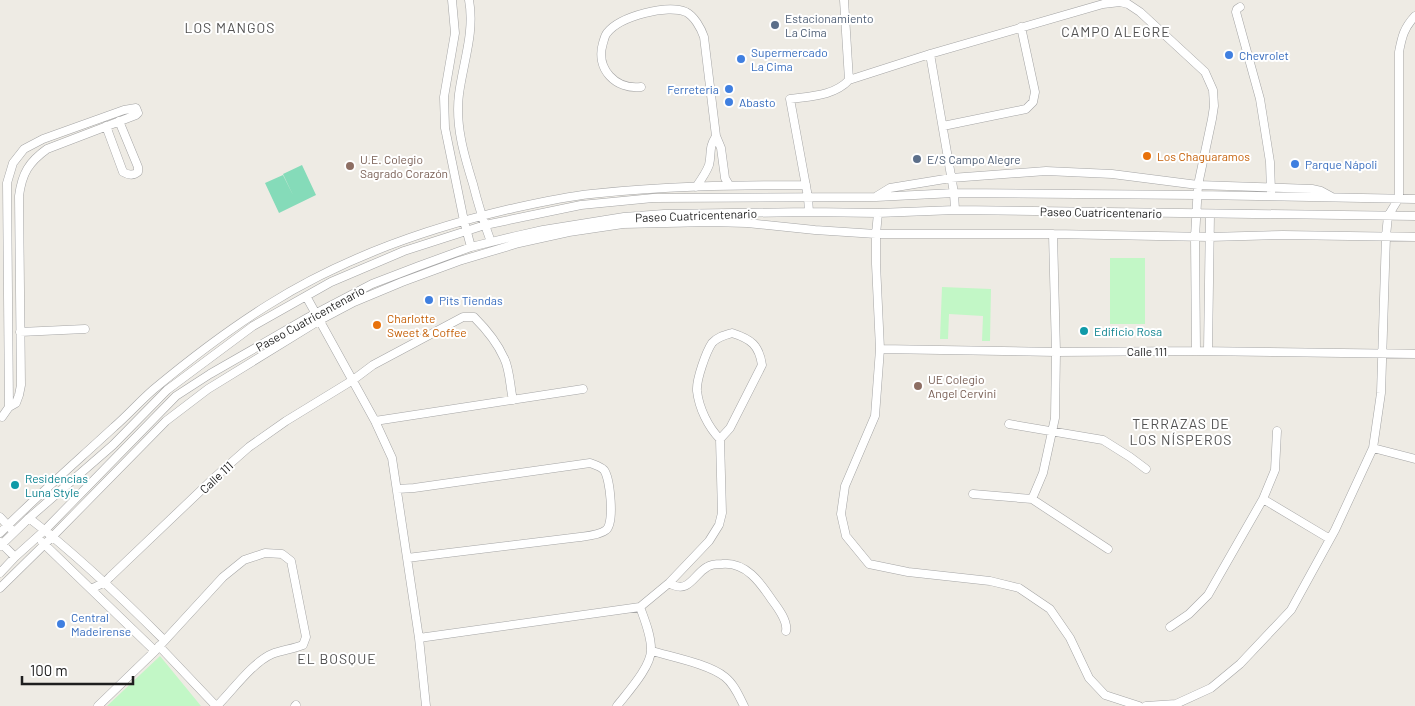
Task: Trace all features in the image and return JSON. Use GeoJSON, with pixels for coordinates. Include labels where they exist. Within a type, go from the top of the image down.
{"type":"FeatureCollection","features":[{"type":"Feature","properties":{"kind":"street"},"geometry":{"type":"LineString","coordinates":[[452,0],[455,34],[444,97],[445,128],[471,247]]}},
{"type":"Feature","properties":{"kind":"street"},"geometry":{"type":"LineString","coordinates":[[470,0],[470,32],[459,95],[458,123],[465,158],[491,242]]}},
{"type":"Feature","properties":{"kind":"street"},"geometry":{"type":"LineString","coordinates":[[844,0],[849,80]]}},
{"type":"Feature","properties":{"kind":"street"},"geometry":{"type":"LineString","coordinates":[[809,212],[806,185],[790,100],[837,90],[849,80],[1021,27],[1112,2],[1128,4],[1140,12],[1205,72],[1213,90],[1214,106],[1212,119],[1198,185],[1195,236],[1196,351]]}},
{"type":"Feature","properties":{"kind":"street"},"geometry":{"type":"LineString","coordinates":[[1240,7],[1236,12],[1260,99],[1270,162],[1271,192],[1312,189],[1334,197],[1415,198]]}},
{"type":"Feature","properties":{"kind":"street"},"geometry":{"type":"LineString","coordinates":[[641,87],[632,88],[620,84],[608,75],[601,50],[607,33],[622,20],[643,13],[675,9],[688,13],[700,27],[704,37],[716,136],[721,148],[725,178],[729,185]]}},
{"type":"Feature","properties":{"kind":"street"},"geometry":{"type":"LineString","coordinates":[[1146,706],[1176,704],[1212,688],[1240,664],[1291,610],[1330,539],[1373,448],[1381,393],[1388,216],[1399,198],[1399,52],[1406,25],[1415,16]]}},
{"type":"Feature","properties":{"kind":"street"},"geometry":{"type":"LineString","coordinates":[[943,126],[1026,109],[1033,102],[1035,92],[1021,27]]}},
{"type":"Feature","properties":{"kind":"street"},"geometry":{"type":"LineString","coordinates":[[930,54],[954,194],[955,210]]}},
{"type":"Feature","properties":{"kind":"street"},"geometry":{"type":"LineString","coordinates":[[2,417],[9,406],[16,403],[21,385],[19,196],[21,182],[27,167],[38,155],[47,149],[136,115],[138,113],[136,108],[124,110],[43,139],[24,149],[14,163],[7,183],[4,272],[9,406]]}},
{"type":"Feature","properties":{"kind":"street"},"geometry":{"type":"LineString","coordinates":[[106,126],[123,172],[128,175],[134,175],[138,172],[138,167],[119,121]]}},
{"type":"Feature","properties":{"kind":"street"},"geometry":{"type":"LineString","coordinates":[[696,187],[709,164],[711,144],[716,136]]}},
{"type":"Feature","properties":{"kind":"street","name":"Paseo Cuatricentenario"},"geometry":{"type":"LineString","coordinates":[[876,197],[890,188],[951,178],[1046,171],[1112,174],[1271,192]]}},
{"type":"Feature","properties":{"kind":"street"},"geometry":{"type":"LineString","coordinates":[[0,533],[152,391],[202,350],[269,304],[336,267],[375,250],[464,221],[554,199],[600,193],[729,185],[806,185]]}},
{"type":"Feature","properties":{"kind":"street","name":"Paseo Cuatricentenario"},"geometry":{"type":"LineString","coordinates":[[1,544],[113,445],[167,390],[253,326],[331,282],[404,251],[485,225],[581,205],[653,198],[876,197],[954,194],[1198,195],[1271,192]]}},
{"type":"Feature","properties":{"kind":"street"},"geometry":{"type":"LineString","coordinates":[[600,193],[628,200]]}},
{"type":"Feature","properties":{"kind":"street","name":"Paseo Cuatricentenario"},"geometry":{"type":"LineString","coordinates":[[0,573],[45,530],[176,396],[210,374],[318,317],[380,291],[543,230],[611,219],[664,214],[878,213],[955,210],[1415,216]]}},
{"type":"Feature","properties":{"kind":"street"},"geometry":{"type":"LineString","coordinates":[[878,213],[876,264],[880,348],[875,416],[845,486],[842,514],[846,536],[869,564],[908,572],[990,581],[1019,588],[1050,609],[1070,638],[1089,678],[1105,695],[1139,706]]}},
{"type":"Feature","properties":{"kind":"street"},"geometry":{"type":"LineString","coordinates":[[1208,352],[1210,214]]}},
{"type":"Feature","properties":{"kind":"street"},"geometry":{"type":"LineString","coordinates":[[611,219],[623,224]]}},
{"type":"Feature","properties":{"kind":"street","name":"Paseo Cuatricentenario"},"geometry":{"type":"LineString","coordinates":[[0,588],[166,421],[208,389],[372,284],[471,247],[491,242],[518,240],[623,224],[747,222],[815,230],[876,234],[1415,237]]}},
{"type":"Feature","properties":{"kind":"street"},"geometry":{"type":"LineString","coordinates":[[1032,499],[1043,473],[1055,418],[1056,352],[1053,234]]}},
{"type":"Feature","properties":{"kind":"street"},"geometry":{"type":"LineString","coordinates":[[441,258],[453,264]]}},
{"type":"Feature","properties":{"kind":"street"},"geometry":{"type":"LineString","coordinates":[[4,272],[20,271]]}},
{"type":"Feature","properties":{"kind":"street"},"geometry":{"type":"LineString","coordinates":[[4,283],[20,282]]}},
{"type":"Feature","properties":{"kind":"street"},"geometry":{"type":"LineString","coordinates":[[306,296],[375,420],[392,458],[419,638],[426,706]]}},
{"type":"Feature","properties":{"kind":"street","name":"Calle 111"},"geometry":{"type":"LineString","coordinates":[[91,589],[105,582],[215,476],[249,447],[373,365],[463,317],[474,317],[484,327],[505,359],[513,400]]}},
{"type":"Feature","properties":{"kind":"street"},"geometry":{"type":"LineString","coordinates":[[20,332],[85,329]]}},
{"type":"Feature","properties":{"kind":"street"},"geometry":{"type":"LineString","coordinates":[[419,638],[640,608],[670,584],[709,541],[719,525],[722,513],[720,439],[712,431],[706,420],[696,389],[702,366],[712,343],[722,336],[732,333],[745,337],[754,344],[762,365],[730,428],[720,439]]}},
{"type":"Feature","properties":{"kind":"street","name":"Calle 111"},"geometry":{"type":"LineString","coordinates":[[880,348],[1056,352],[1196,351],[1415,354]]}},
{"type":"Feature","properties":{"kind":"street"},"geometry":{"type":"LineString","coordinates":[[375,420],[583,389]]}},
{"type":"Feature","properties":{"kind":"street"},"geometry":{"type":"LineString","coordinates":[[1009,424],[1103,440],[1146,469]]}},
{"type":"Feature","properties":{"kind":"street"},"geometry":{"type":"LineString","coordinates":[[1170,627],[1190,614],[1208,595],[1263,499],[1275,470],[1277,431]]}},
{"type":"Feature","properties":{"kind":"street"},"geometry":{"type":"LineString","coordinates":[[98,440],[113,445]]}},
{"type":"Feature","properties":{"kind":"street"},"geometry":{"type":"LineString","coordinates":[[1373,448],[1415,460]]}},
{"type":"Feature","properties":{"kind":"street"},"geometry":{"type":"LineString","coordinates":[[397,489],[590,463],[599,466],[605,472],[612,511],[610,526],[600,533],[407,558]]}},
{"type":"Feature","properties":{"kind":"street"},"geometry":{"type":"LineString","coordinates":[[973,494],[1032,499],[1108,549]]}},
{"type":"Feature","properties":{"kind":"street"},"geometry":{"type":"LineString","coordinates":[[1263,499],[1330,539]]}},
{"type":"Feature","properties":{"kind":"street"},"geometry":{"type":"LineString","coordinates":[[0,517],[14,532]]}},
{"type":"Feature","properties":{"kind":"street"},"geometry":{"type":"LineString","coordinates":[[29,518],[53,536],[105,582],[159,646],[217,706],[258,664],[272,654],[303,645],[306,637],[291,561],[282,554],[265,553],[244,560],[223,577],[159,646],[98,706]]}},
{"type":"Feature","properties":{"kind":"street"},"geometry":{"type":"LineString","coordinates":[[37,538],[91,589],[159,646]]}},
{"type":"Feature","properties":{"kind":"street"},"geometry":{"type":"LineString","coordinates":[[1,544],[15,557]]}},
{"type":"Feature","properties":{"kind":"street"},"geometry":{"type":"LineString","coordinates":[[670,584],[676,588],[681,588],[707,567],[715,564],[729,563],[745,569],[758,579],[774,603],[786,623],[786,631]]}},
{"type":"Feature","properties":{"kind":"street"},"geometry":{"type":"LineString","coordinates":[[617,706],[648,664],[652,651],[649,630],[640,608]]}},
{"type":"Feature","properties":{"kind":"street"},"geometry":{"type":"LineString","coordinates":[[652,651],[708,668],[725,677],[737,691],[744,706]]}},
{"type":"Feature","properties":{"kind":"green space"},"geometry":{"type":"Polygon","coordinates":[[[302,165],[316,195],[279,213],[265,183],[283,175],[293,195],[283,174],[302,165]]]}},
{"type":"Feature","properties":{"kind":"green space"},"geometry":{"type":"Polygon","coordinates":[[[1110,258],[1145,258],[1145,324],[1110,324],[1110,258]]]}},
{"type":"Feature","properties":{"kind":"green space"},"geometry":{"type":"Polygon","coordinates":[[[942,287],[991,289],[990,341],[982,341],[983,316],[949,314],[948,339],[940,339],[942,287]]]}},
{"type":"Feature","properties":{"kind":"green space"},"geometry":{"type":"Polygon","coordinates":[[[160,656],[201,706],[107,706],[160,656]]]}},
{"type":"Feature","properties":{"kind":"place","name":"Estacionamiento La Cima"},"geometry":{"type":"Point","coordinates":[775,25]}},
{"type":"Feature","properties":{"kind":"place","name":"Chevrolet"},"geometry":{"type":"Point","coordinates":[1229,55]}},
{"type":"Feature","properties":{"kind":"place","name":"Supermercado La Cima"},"geometry":{"type":"Point","coordinates":[741,59]}},
{"type":"Feature","properties":{"kind":"place","name":"Ferreteria"},"geometry":{"type":"Point","coordinates":[729,89]}},
{"type":"Feature","properties":{"kind":"place","name":"Abasto"},"geometry":{"type":"Point","coordinates":[729,102]}},
{"type":"Feature","properties":{"kind":"place","name":"Los Chaguaramos"},"geometry":{"type":"Point","coordinates":[1147,156]}},
{"type":"Feature","properties":{"kind":"place","name":"E/S Campo Alegre"},"geometry":{"type":"Point","coordinates":[917,159]}},
{"type":"Feature","properties":{"kind":"place","name":"Parque Nápoli"},"geometry":{"type":"Point","coordinates":[1295,164]}},
{"type":"Feature","properties":{"kind":"place","name":"U.E. Colegio Sagrado Corazón"},"geometry":{"type":"Point","coordinates":[350,166]}},
{"type":"Feature","properties":{"kind":"place","name":"Pits Tiendas"},"geometry":{"type":"Point","coordinates":[429,300]}},
{"type":"Feature","properties":{"kind":"place","name":"Charlotte Sweet & Coffee"},"geometry":{"type":"Point","coordinates":[377,325]}},
{"type":"Feature","properties":{"kind":"place","name":"Edificio Rosa"},"geometry":{"type":"Point","coordinates":[1084,331]}},
{"type":"Feature","properties":{"kind":"place","name":"UE Colegio Angel Cervini"},"geometry":{"type":"Point","coordinates":[918,386]}},
{"type":"Feature","properties":{"kind":"place","name":"Residencias Luna Style"},"geometry":{"type":"Point","coordinates":[15,485]}},
{"type":"Feature","properties":{"kind":"place","name":"Central Madeirense"},"geometry":{"type":"Point","coordinates":[61,624]}},
{"type":"Feature","properties":{"kind":"district","name":"LOS MANGOS"},"geometry":{"type":"Point","coordinates":[230,27]}},
{"type":"Feature","properties":{"kind":"district","name":"CAMPO ALEGRE"},"geometry":{"type":"Point","coordinates":[1116,31]}},
{"type":"Feature","properties":{"kind":"district","name":"TERRAZAS DE LOS NÍSPEROS"},"geometry":{"type":"Point","coordinates":[1181,432]}},
{"type":"Feature","properties":{"kind":"district","name":"EL BOSQUE"},"geometry":{"type":"Point","coordinates":[337,658]}}]}
